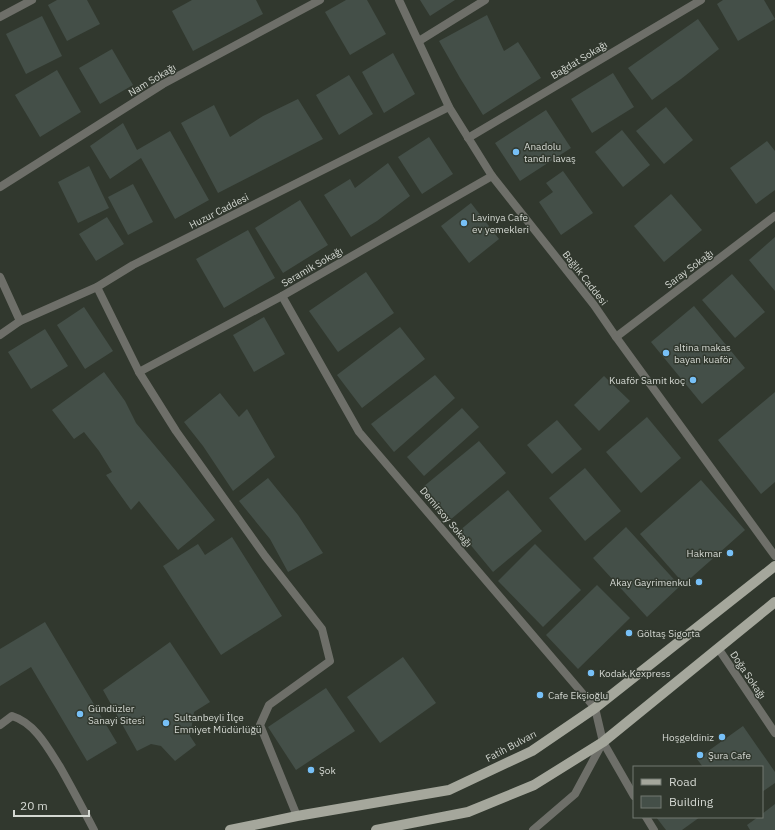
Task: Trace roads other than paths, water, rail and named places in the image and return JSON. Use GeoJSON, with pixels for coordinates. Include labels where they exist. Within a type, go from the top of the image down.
{"type":"FeatureCollection","features":[{"type":"Feature","properties":{"kind":"main road","name":"Fatih Bulvarı"},"geometry":{"type":"LineString","coordinates":[[230,830],[297,816],[449,790],[532,751],[595,708],[775,566]]}},
{"type":"Feature","properties":{"kind":"main road"},"geometry":{"type":"LineString","coordinates":[[376,830],[468,812],[534,785],[603,742],[775,602]]}},
{"type":"Feature","properties":{"kind":"street"},"geometry":{"type":"LineString","coordinates":[[0,17],[32,0]]}},
{"type":"Feature","properties":{"kind":"street","name":"Nam Sokağı"},"geometry":{"type":"LineString","coordinates":[[0,187],[163,84],[320,0]]}},
{"type":"Feature","properties":{"kind":"street","name":"Bağlık Caddesi"},"geometry":{"type":"LineString","coordinates":[[399,0],[449,107],[492,176],[594,305],[775,556]]}},
{"type":"Feature","properties":{"kind":"street"},"geometry":{"type":"LineString","coordinates":[[419,41],[485,0]]}},
{"type":"Feature","properties":{"kind":"street","name":"Bağdat Sokağı"},"geometry":{"type":"LineString","coordinates":[[468,138],[701,0]]}},
{"type":"Feature","properties":{"kind":"street","name":"Huzur Caddesi"},"geometry":{"type":"LineString","coordinates":[[0,335],[20,321],[97,287],[133,265],[449,107]]}},
{"type":"Feature","properties":{"kind":"street","name":"Seramik Sokağı"},"geometry":{"type":"LineString","coordinates":[[139,372],[282,296],[492,176]]}},
{"type":"Feature","properties":{"kind":"street","name":"Saray Sokağı"},"geometry":{"type":"LineString","coordinates":[[616,337],[775,216]]}},
{"type":"Feature","properties":{"kind":"street"},"geometry":{"type":"LineString","coordinates":[[0,277],[20,321]]}},
{"type":"Feature","properties":{"kind":"street"},"geometry":{"type":"LineString","coordinates":[[97,287],[139,372],[176,431],[260,550],[322,629],[330,661],[270,705],[260,725],[297,816]]}},
{"type":"Feature","properties":{"kind":"street","name":"Demirsoy Sokağı"},"geometry":{"type":"LineString","coordinates":[[282,296],[359,432],[595,708],[603,742],[633,794]]}},
{"type":"Feature","properties":{"kind":"street","name":"Doğa Sokağı"},"geometry":{"type":"LineString","coordinates":[[718,648],[775,733]]}},
{"type":"Feature","properties":{"kind":"street"},"geometry":{"type":"LineString","coordinates":[[0,725],[12,716],[19,718],[39,736],[47,746],[73,790],[94,830]]}},
{"type":"Feature","properties":{"kind":"street"},"geometry":{"type":"LineString","coordinates":[[533,830],[575,794],[603,742]]}},
{"type":"Feature","properties":{"kind":"street"},"geometry":{"type":"LineString","coordinates":[[647,818],[654,830]]}},
{"type":"Feature","properties":{"kind":"place","name":"Anadolu tandır lavaş"},"geometry":{"type":"Point","coordinates":[516,152]}},
{"type":"Feature","properties":{"kind":"place","name":"Lavinya Cafe ev yemekleri"},"geometry":{"type":"Point","coordinates":[464,223]}},
{"type":"Feature","properties":{"kind":"place","name":"altina makas bayan kuaför"},"geometry":{"type":"Point","coordinates":[666,353]}},
{"type":"Feature","properties":{"kind":"place","name":"Kuaför Samit koç"},"geometry":{"type":"Point","coordinates":[693,380]}},
{"type":"Feature","properties":{"kind":"place","name":"Hakmar"},"geometry":{"type":"Point","coordinates":[730,553]}},
{"type":"Feature","properties":{"kind":"place","name":"Akay Gayrimenkul"},"geometry":{"type":"Point","coordinates":[699,582]}},
{"type":"Feature","properties":{"kind":"place","name":"Göltaş Sigorta"},"geometry":{"type":"Point","coordinates":[629,633]}},
{"type":"Feature","properties":{"kind":"place","name":"Kodak Kexpress"},"geometry":{"type":"Point","coordinates":[591,673]}},
{"type":"Feature","properties":{"kind":"place","name":"Cafe Ekşioğlu"},"geometry":{"type":"Point","coordinates":[540,695]}},
{"type":"Feature","properties":{"kind":"place","name":"Gündüzler Sanayi Sitesi"},"geometry":{"type":"Point","coordinates":[80,714]}},
{"type":"Feature","properties":{"kind":"place","name":"Sultanbeyli İlçe Emniyet Müdürlüğü"},"geometry":{"type":"Point","coordinates":[166,723]}},
{"type":"Feature","properties":{"kind":"place","name":"Hoşgeldiniz"},"geometry":{"type":"Point","coordinates":[722,737]}},
{"type":"Feature","properties":{"kind":"place","name":"Şura Cafe"},"geometry":{"type":"Point","coordinates":[700,755]}},
{"type":"Feature","properties":{"kind":"place","name":"Şok"},"geometry":{"type":"Point","coordinates":[311,770]}}]}
